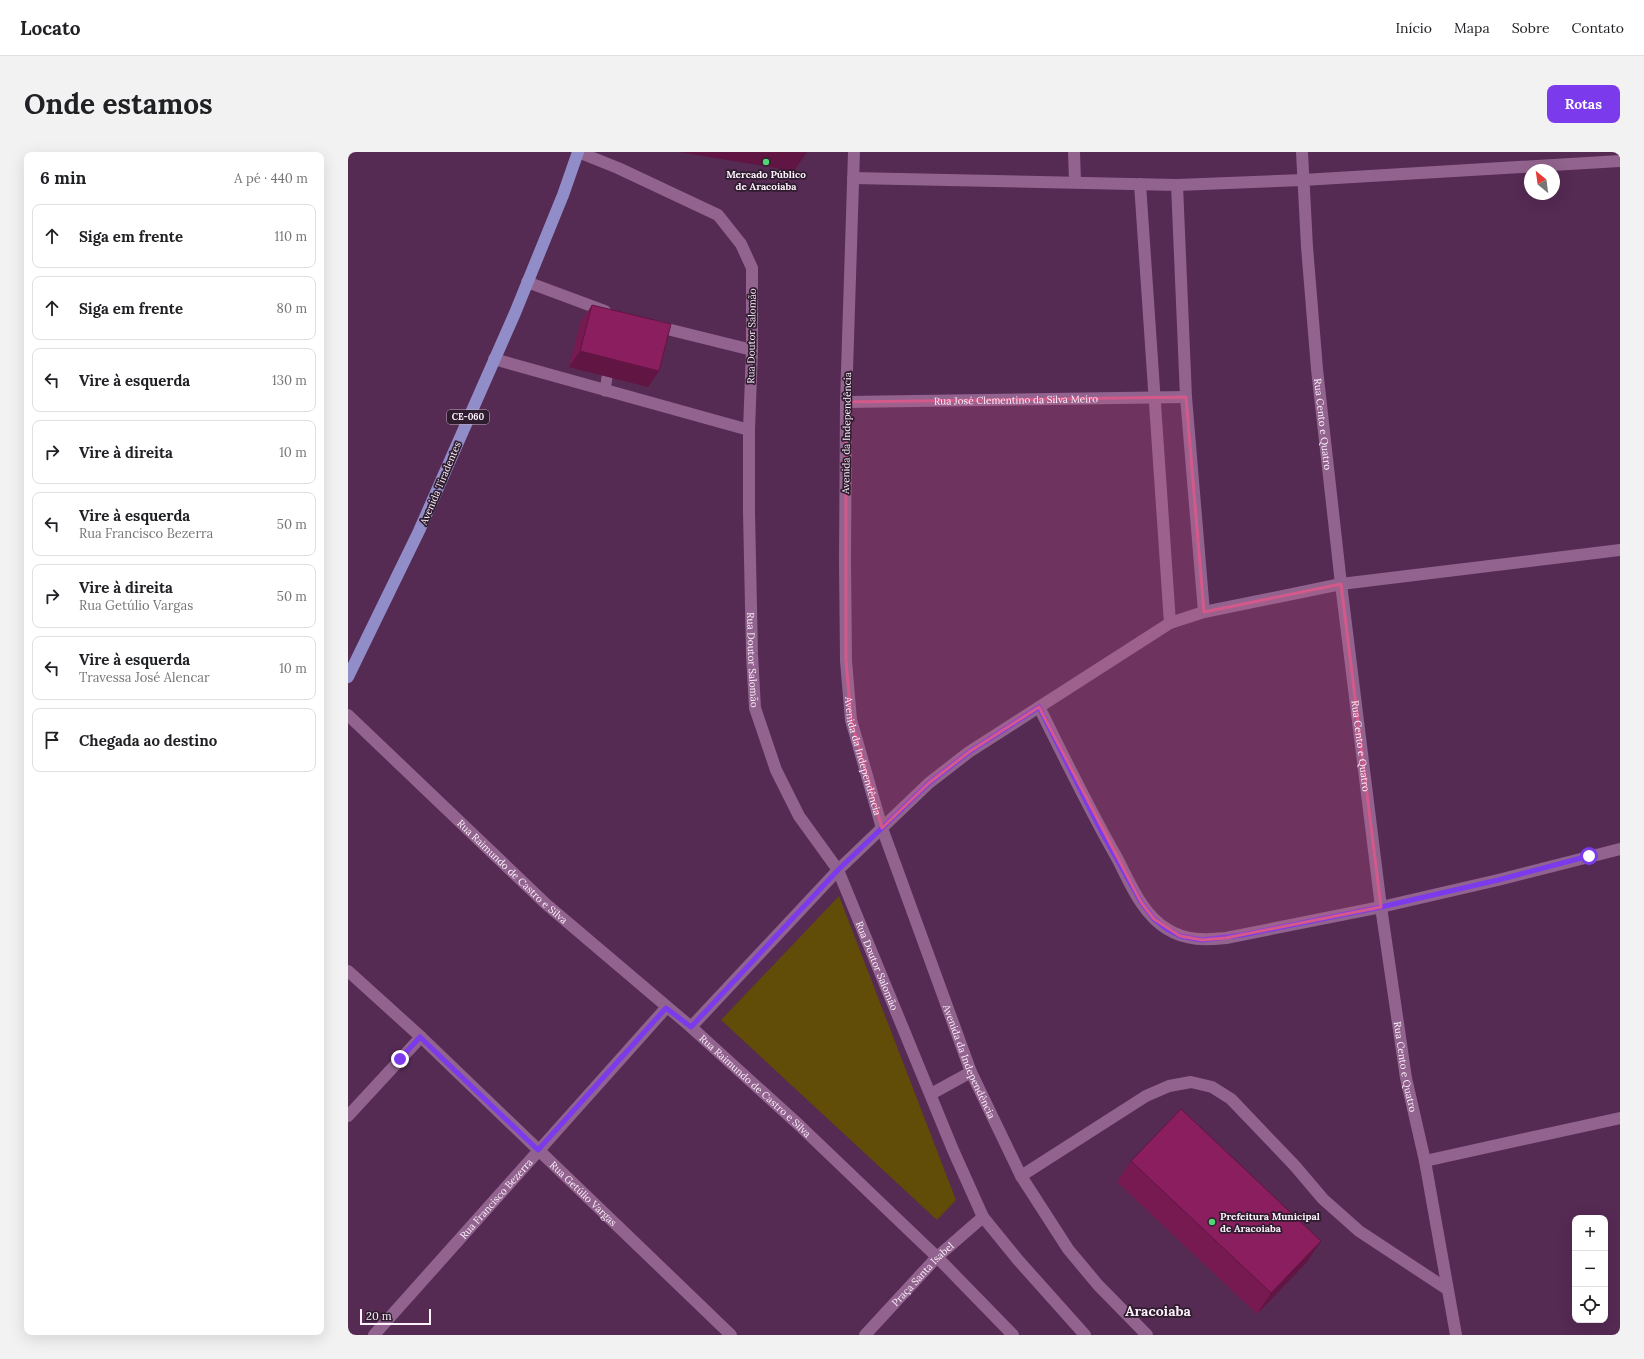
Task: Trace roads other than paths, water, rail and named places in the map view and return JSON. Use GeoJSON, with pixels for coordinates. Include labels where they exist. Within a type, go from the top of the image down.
{"type":"FeatureCollection","features":[{"type":"Feature","properties":{"kind":"main road","name":"Avenida Tiradentes"},"geometry":{"type":"LineString","coordinates":[[348,677],[419,531],[527,282],[578,152]]}},
{"type":"Feature","properties":{"kind":"street","name":"Rua Doutor Salomão"},"geometry":{"type":"LineString","coordinates":[[578,152],[618,168],[718,215],[741,244],[752,268],[752,350],[749,430],[752,646],[755,708],[776,770],[799,816],[838,870],[953,1150],[983,1217],[1018,1260],[1085,1335]]}},
{"type":"Feature","properties":{"kind":"street","name":"Avenida da Independência"},"geometry":{"type":"LineString","coordinates":[[854,152],[846,402],[845,561],[846,661],[851,720],[882,828],[971,1072],[1021,1176],[1068,1249],[1098,1285],[1146,1335]]}},
{"type":"Feature","properties":{"kind":"street"},"geometry":{"type":"LineString","coordinates":[[1074,152],[1075,182]]}},
{"type":"Feature","properties":{"kind":"street","name":"Rua Cento e Quatro"},"geometry":{"type":"LineString","coordinates":[[1302,152],[1317,369],[1341,584],[1381,907],[1406,1078],[1425,1161],[1456,1335]]}},
{"type":"Feature","properties":{"kind":"street"},"geometry":{"type":"LineString","coordinates":[[853,178],[1177,184],[1303,180],[1620,161]]}},
{"type":"Feature","properties":{"kind":"street"},"geometry":{"type":"LineString","coordinates":[[1140,184],[1156,398],[1170,623]]}},
{"type":"Feature","properties":{"kind":"street"},"geometry":{"type":"LineString","coordinates":[[1177,184],[1186,397],[1204,612]]}},
{"type":"Feature","properties":{"kind":"street"},"geometry":{"type":"LineString","coordinates":[[527,282],[619,317]]}},
{"type":"Feature","properties":{"kind":"street"},"geometry":{"type":"LineString","coordinates":[[641,322],[752,350]]}},
{"type":"Feature","properties":{"kind":"street"},"geometry":{"type":"LineString","coordinates":[[494,359],[604,391],[749,430]]}},
{"type":"Feature","properties":{"kind":"street","name":"Rua José Clementino da Silva Meiro"},"geometry":{"type":"LineString","coordinates":[[846,402],[1186,397]]}},
{"type":"Feature","properties":{"kind":"street"},"geometry":{"type":"LineString","coordinates":[[691,1027],[838,870],[929,783],[969,752],[1170,623],[1204,612],[1341,584],[1620,550]]}},
{"type":"Feature","properties":{"kind":"street"},"geometry":{"type":"LineString","coordinates":[[1039,707],[1100,829],[1141,902],[1154,919],[1167,929],[1180,936],[1202,940],[1226,938],[1381,907],[1498,880],[1620,848]]}},
{"type":"Feature","properties":{"kind":"street","name":"Rua Raimundo de Castro e Silva"},"geometry":{"type":"LineString","coordinates":[[348,715],[546,904],[666,1008],[691,1027],[799,1125],[937,1257],[1013,1335]]}},
{"type":"Feature","properties":{"kind":"street","name":"Rua Getúlio Vargas"},"geometry":{"type":"LineString","coordinates":[[348,971],[420,1037],[731,1335]]}},
{"type":"Feature","properties":{"kind":"street","name":"Rua Francisco Bezerra"},"geometry":{"type":"LineString","coordinates":[[374,1335],[666,1008]]}},
{"type":"Feature","properties":{"kind":"street"},"geometry":{"type":"LineString","coordinates":[[348,1116],[420,1037]]}},
{"type":"Feature","properties":{"kind":"street"},"geometry":{"type":"LineString","coordinates":[[931,1094],[971,1072]]}},
{"type":"Feature","properties":{"kind":"street"},"geometry":{"type":"LineString","coordinates":[[1021,1176],[1146,1096],[1169,1086],[1191,1082],[1212,1087],[1231,1098],[1295,1166],[1323,1199],[1359,1231],[1447,1289]]}},
{"type":"Feature","properties":{"kind":"street"},"geometry":{"type":"LineString","coordinates":[[1425,1161],[1620,1118]]}},
{"type":"Feature","properties":{"kind":"street","name":"Praça Santa Isabel"},"geometry":{"type":"LineString","coordinates":[[865,1335],[937,1257],[983,1217]]}},
{"type":"Feature","properties":{"kind":"lane"},"geometry":{"type":"LineString","coordinates":[[604,391],[608,377]]}},
{"type":"Feature","properties":{"kind":"place","name":"Mercado Público de Aracoiaba"},"geometry":{"type":"Point","coordinates":[766,162]}},
{"type":"Feature","properties":{"kind":"place","name":"Prefeitura Municipal de Aracoiaba"},"geometry":{"type":"Point","coordinates":[1212,1222]}},
{"type":"Feature","properties":{"kind":"district","name":"Aracoiaba"},"geometry":{"type":"Point","coordinates":[1158,1311]}}]}
